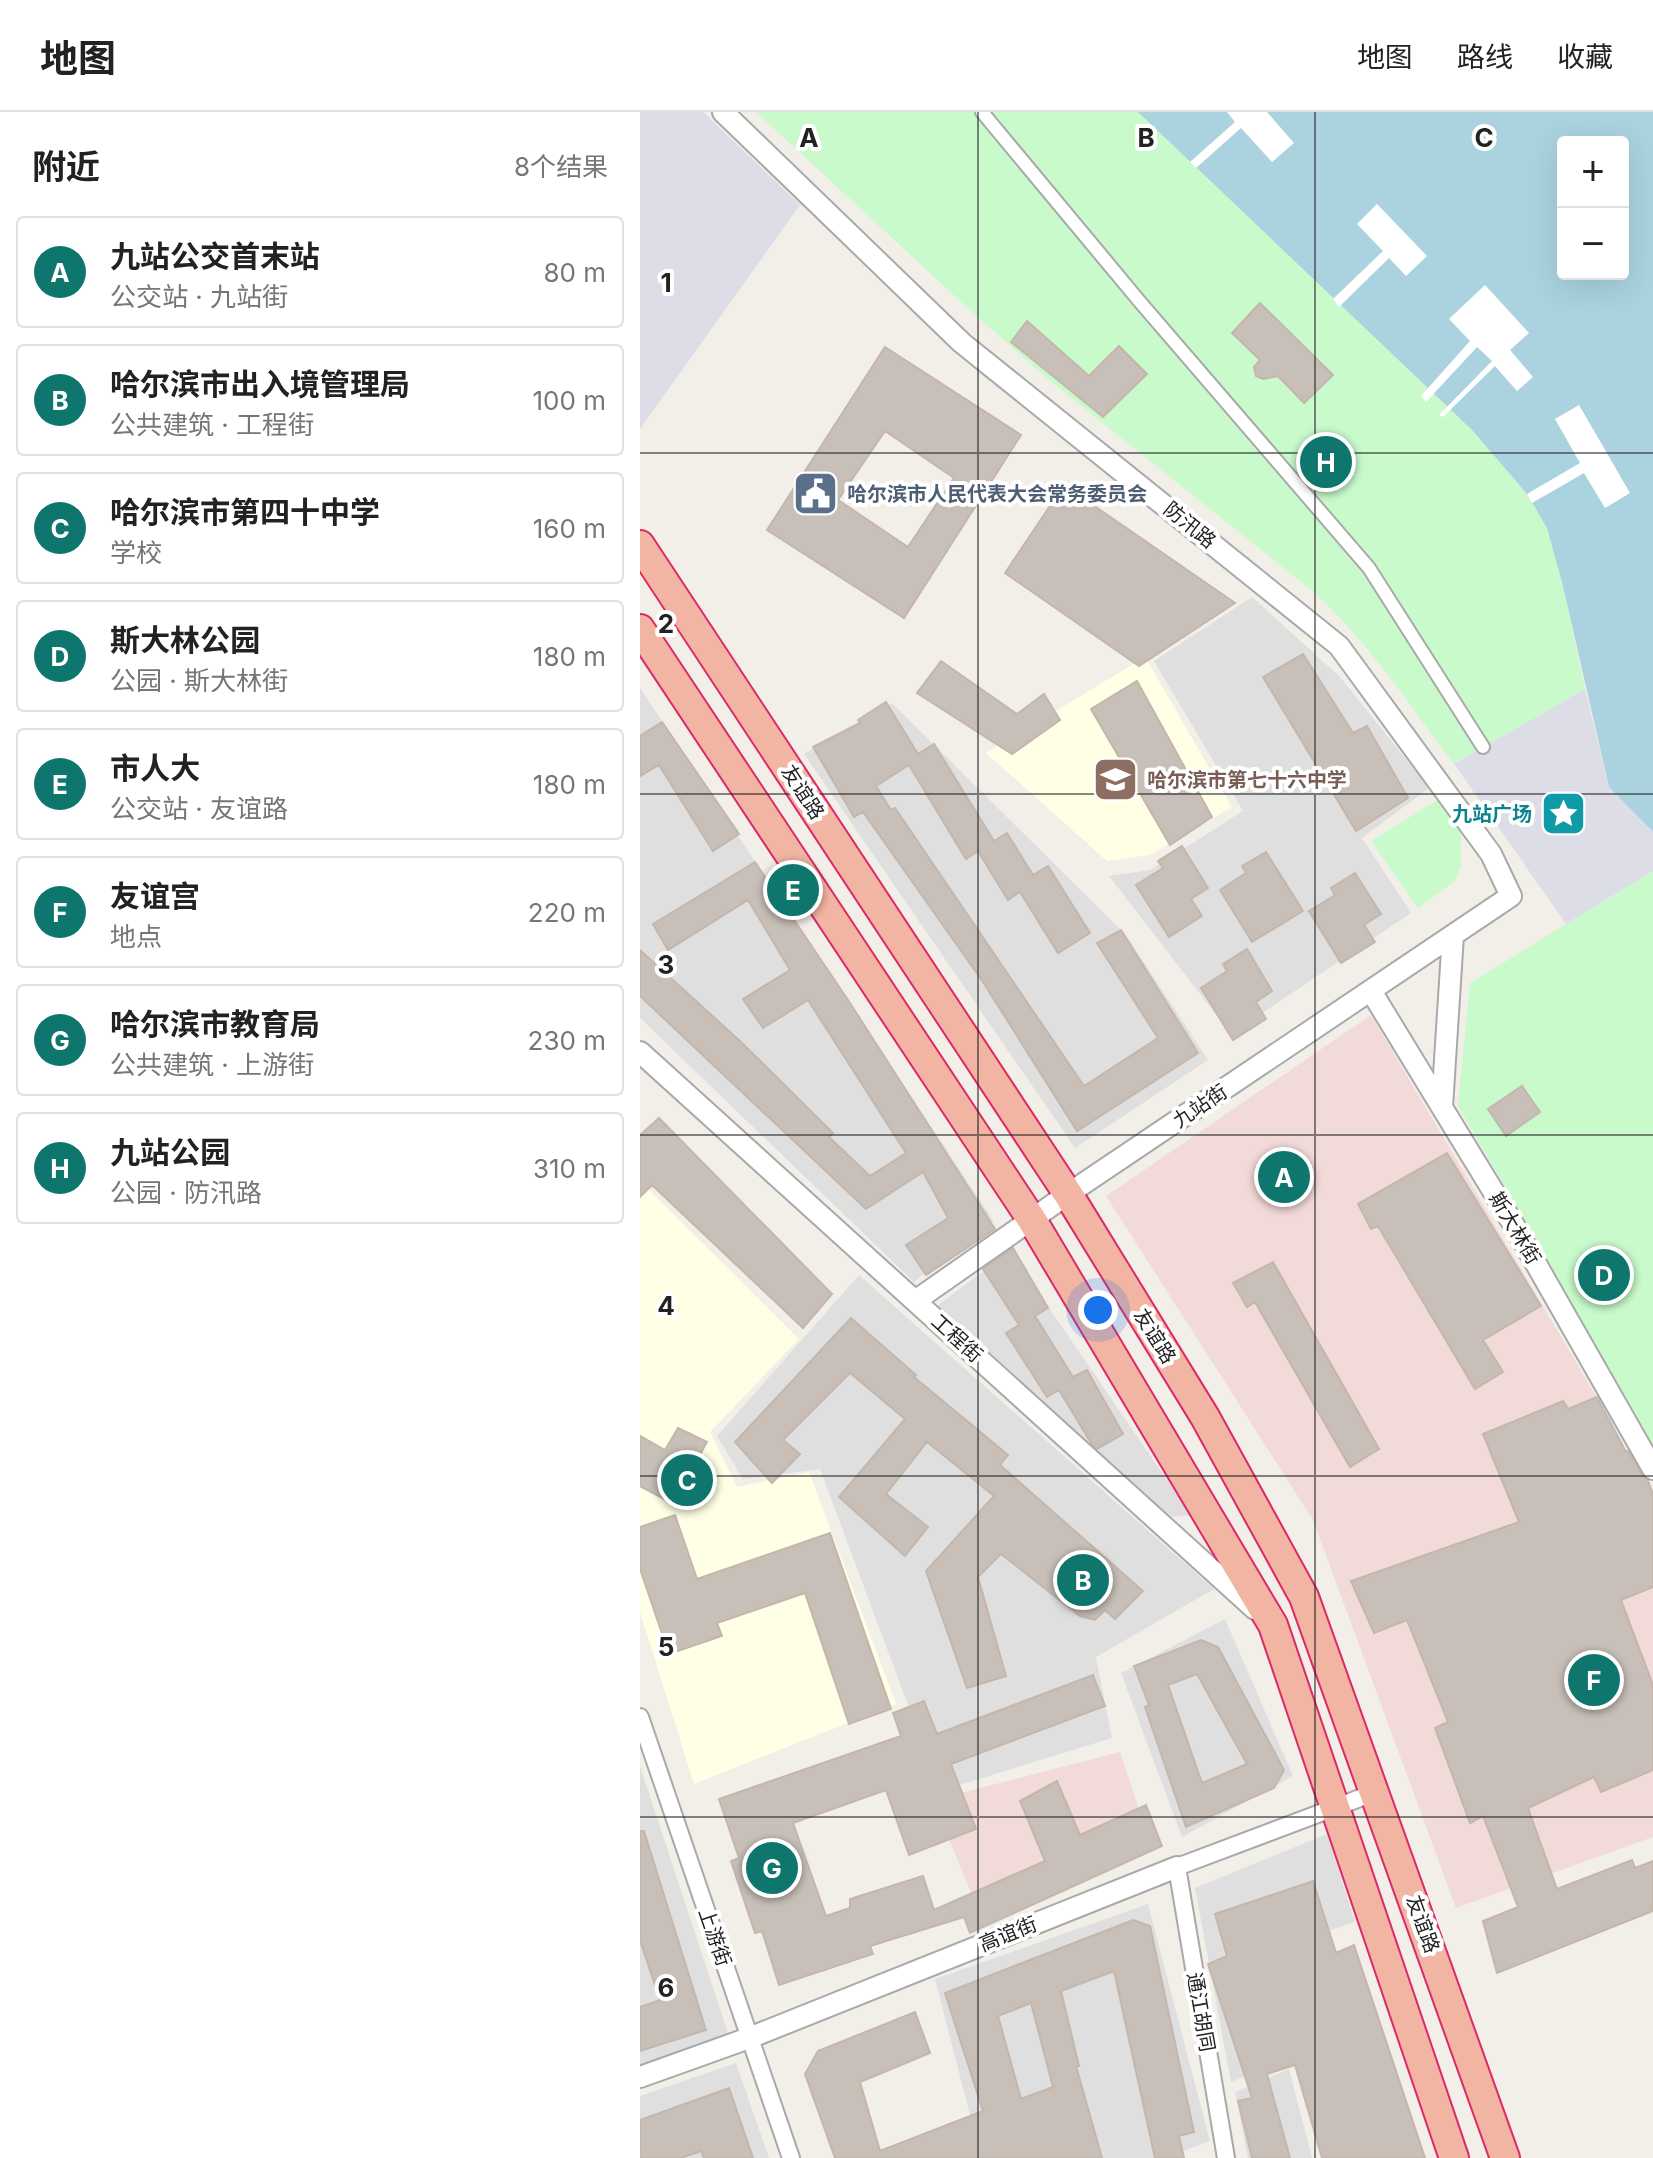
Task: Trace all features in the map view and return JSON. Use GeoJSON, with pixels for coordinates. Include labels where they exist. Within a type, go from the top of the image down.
{"type":"FeatureCollection","features":[{"type":"Feature","properties":{"kind":"highway","name":"友谊路"},"geometry":{"type":"LineString","coordinates":[[640,545],[1068,1194],[1205,1417],[1304,1597],[1505,2158]]}},
{"type":"Feature","properties":{"kind":"highway"},"geometry":{"type":"LineString","coordinates":[[640,629],[1032,1220],[1273,1625],[1454,2158]]}},
{"type":"Feature","properties":{"kind":"street","name":"防汛路"},"geometry":{"type":"LineString","coordinates":[[723,112],[962,343],[1339,646],[1491,854],[1511,896],[1486,913]]}},
{"type":"Feature","properties":{"kind":"street"},"geometry":{"type":"LineString","coordinates":[[982,112],[1140,302],[1369,568],[1483,747]]}},
{"type":"Feature","properties":{"kind":"street","name":"九站街"},"geometry":{"type":"LineString","coordinates":[[915,1301],[1068,1194],[1486,913]]}},
{"type":"Feature","properties":{"kind":"street"},"geometry":{"type":"LineString","coordinates":[[1442,1107],[1453,935]]}},
{"type":"Feature","properties":{"kind":"street","name":"斯大林街"},"geometry":{"type":"LineString","coordinates":[[1371,991],[1515,1227],[1653,1469]]}},
{"type":"Feature","properties":{"kind":"street","name":"工程街"},"geometry":{"type":"LineString","coordinates":[[640,1052],[1273,1625]]}},
{"type":"Feature","properties":{"kind":"street","name":"上游街"},"geometry":{"type":"LineString","coordinates":[[640,1717],[791,2158]]}},
{"type":"Feature","properties":{"kind":"street","name":"高谊街"},"geometry":{"type":"LineString","coordinates":[[640,2077],[749,2038],[1177,1867],[1376,1792]]}},
{"type":"Feature","properties":{"kind":"street","name":"通江胡同"},"geometry":{"type":"LineString","coordinates":[[1177,1867],[1226,2158]]}},
{"type":"Feature","properties":{"kind":"shaded area"},"geometry":{"type":"Polygon","coordinates":[[[640,112],[703,112],[800,205],[640,429],[640,112]]]}},
{"type":"Feature","properties":{"kind":"shaded area"},"geometry":{"type":"Polygon","coordinates":[[[1252,597],[1340,677],[1429,788],[1362,838],[1411,913],[1231,1034],[1109,876],[1150,870],[1243,811],[1154,661],[1252,597]]]}},
{"type":"Feature","properties":{"kind":"shaded area","name":"哈尔滨市第七十六中学"},"geometry":{"type":"Polygon","coordinates":[[[1145,657],[1232,807],[1150,855],[1107,861],[986,753],[1145,657]]]}},
{"type":"Feature","properties":{"kind":"shaded area"},"geometry":{"type":"Polygon","coordinates":[[[640,688],[993,1220],[914,1282],[640,1018],[640,688]]]}},
{"type":"Feature","properties":{"kind":"shaded area","name":"九站广场"},"geometry":{"type":"Polygon","coordinates":[[[1585,689],[1609,787],[1653,832],[1653,871],[1566,924],[1454,764],[1585,689]]]}},
{"type":"Feature","properties":{"kind":"shaded area"},"geometry":{"type":"Polygon","coordinates":[[[892,703],[1126,935],[1208,1060],[1075,1148],[804,754],[892,703]]]}},
{"type":"Feature","properties":{"kind":"shaded area"},"geometry":{"type":"Polygon","coordinates":[[[1371,1015],[1612,1423],[1653,1504],[1653,1837],[1456,1908],[1313,1520],[1106,1196],[1371,1015]]]}},
{"type":"Feature","properties":{"kind":"shaded area"},"geometry":{"type":"Polygon","coordinates":[[[640,1181],[799,1339],[710,1432],[737,1487],[809,1472],[896,1704],[694,1784],[640,1612],[640,1181]]]}},
{"type":"Feature","properties":{"kind":"shaded area"},"geometry":{"type":"Polygon","coordinates":[[[1010,1251],[1191,1515],[1171,1517],[937,1306],[1010,1251]]]}},
{"type":"Feature","properties":{"kind":"shaded area"},"geometry":{"type":"Polygon","coordinates":[[[859,1275],[1214,1589],[1096,1657],[1112,1738],[940,1791],[820,1469],[743,1479],[717,1436],[859,1275]]]}},
{"type":"Feature","properties":{"kind":"shaded area"},"geometry":{"type":"Polygon","coordinates":[[[1225,1619],[1293,1776],[1182,1837],[1121,1673],[1225,1619]]]}},
{"type":"Feature","properties":{"kind":"shaded area"},"geometry":{"type":"Polygon","coordinates":[[[1120,1752],[1152,1848],[984,1924],[933,1800],[1120,1752]]]}},
{"type":"Feature","properties":{"kind":"shaded area"},"geometry":{"type":"Polygon","coordinates":[[[640,1766],[728,2033],[640,2065],[640,1766]]]}},
{"type":"Feature","properties":{"kind":"shaded area"},"geometry":{"type":"Polygon","coordinates":[[[1327,1834],[1355,1922],[1269,1951],[1295,2056],[1231,2082],[1195,1888],[1327,1834]]]}},
{"type":"Feature","properties":{"kind":"shaded area"},"geometry":{"type":"Polygon","coordinates":[[[1148,1904],[1210,2141],[1164,2158],[981,2158],[935,1979],[1148,1904]]]}},
{"type":"Feature","properties":{"kind":"shaded area"},"geometry":{"type":"Polygon","coordinates":[[[736,2063],[769,2158],[640,2158],[640,2096],[736,2063]]]}},
{"type":"Feature","properties":{"kind":"shaded area"},"geometry":{"type":"Polygon","coordinates":[[[1289,2069],[1312,2158],[1248,2158],[1235,2092],[1289,2069]]]}},
{"type":"Feature","properties":{"kind":"green space"},"geometry":{"type":"Polygon","coordinates":[[[756,112],[1138,112],[1472,430],[1527,494],[1547,528],[1585,689],[1454,764],[1371,654],[1315,593],[1049,380],[756,112]]]}},
{"type":"Feature","properties":{"kind":"green space"},"geometry":{"type":"Polygon","coordinates":[[[1439,799],[1461,833],[1461,865],[1456,880],[1418,908],[1371,841],[1439,799]]]}},
{"type":"Feature","properties":{"kind":"green space"},"geometry":{"type":"Polygon","coordinates":[[[1653,871],[1653,1444],[1458,1106],[1470,983],[1653,871]]]}},
{"type":"Feature","properties":{"kind":"water"},"geometry":{"type":"Polygon","coordinates":[[[1138,112],[1653,112],[1653,832],[1609,787],[1547,528],[1527,494],[1472,430],[1138,112]]]}},
{"type":"Feature","properties":{"kind":"pier"},"geometry":{"type":"Polygon","coordinates":[[[1227,112],[1267,112],[1294,143],[1272,162],[1241,128],[1196,168],[1190,162],[1235,122],[1227,112]]]}},
{"type":"Feature","properties":{"kind":"pier"},"geometry":{"type":"Polygon","coordinates":[[[1377,204],[1427,256],[1406,276],[1389,258],[1339,307],[1333,299],[1383,251],[1357,224],[1377,204]]]}},
{"type":"Feature","properties":{"kind":"pier"},"geometry":{"type":"Polygon","coordinates":[[[1485,285],[1529,333],[1510,350],[1533,377],[1517,391],[1495,366],[1443,417],[1439,415],[1492,361],[1477,347],[1426,402],[1421,396],[1470,341],[1449,319],[1485,285]]]}},
{"type":"Feature","properties":{"kind":"pier"},"geometry":{"type":"Polygon","coordinates":[[[1579,405],[1630,493],[1605,508],[1584,473],[1532,503],[1527,494],[1580,463],[1555,419],[1579,405]]]}},
{"type":"Feature","properties":{"kind":"building"},"geometry":{"type":"Polygon","coordinates":[[[1260,303],[1333,375],[1304,403],[1278,376],[1263,379],[1256,376],[1254,367],[1260,360],[1232,333],[1260,303]]]}},
{"type":"Feature","properties":{"kind":"building"},"geometry":{"type":"Polygon","coordinates":[[[1027,321],[1089,376],[1119,346],[1147,374],[1103,417],[1011,342],[1027,321]]]}},
{"type":"Feature","properties":{"kind":"building","name":"哈尔滨市人民代表大会常务委员会"},"geometry":{"type":"Polygon","coordinates":[[[885,347],[1021,435],[904,618],[767,530],[885,347]],[[885,431],[838,500],[908,547],[954,478],[885,431]]]}},
{"type":"Feature","properties":{"kind":"building"},"geometry":{"type":"Polygon","coordinates":[[[1064,485],[1235,603],[1139,666],[1005,573],[1064,485]]]}},
{"type":"Feature","properties":{"kind":"building"},"geometry":{"type":"Polygon","coordinates":[[[1303,654],[1353,733],[1367,726],[1408,798],[1356,831],[1263,677],[1303,654]]]}},
{"type":"Feature","properties":{"kind":"building"},"geometry":{"type":"Polygon","coordinates":[[[941,661],[1017,714],[1044,694],[1060,720],[1012,754],[917,693],[941,661]]]}},
{"type":"Feature","properties":{"kind":"building"},"geometry":{"type":"Polygon","coordinates":[[[1137,681],[1212,817],[1170,845],[1091,709],[1137,681]]]}},
{"type":"Feature","properties":{"kind":"building"},"geometry":{"type":"Polygon","coordinates":[[[886,702],[918,754],[934,744],[994,841],[1007,833],[1033,875],[1048,866],[1090,933],[1058,953],[1020,892],[1008,900],[978,851],[966,859],[909,765],[876,786],[891,810],[895,808],[1084,1086],[1158,1038],[1097,943],[1121,930],[1198,1053],[1077,1131],[983,982],[863,812],[854,817],[813,747],[860,723],[858,720],[886,702]]]}},
{"type":"Feature","properties":{"kind":"building"},"geometry":{"type":"Polygon","coordinates":[[[662,722],[739,834],[713,851],[659,765],[640,776],[640,736],[662,722]]]}},
{"type":"Feature","properties":{"kind":"building"},"geometry":{"type":"Polygon","coordinates":[[[1182,846],[1208,888],[1191,899],[1202,916],[1169,937],[1136,885],[1163,868],[1158,861],[1182,846]]]}},
{"type":"Feature","properties":{"kind":"building"},"geometry":{"type":"Polygon","coordinates":[[[1266,852],[1303,911],[1252,942],[1220,890],[1246,873],[1242,866],[1266,852]]]}},
{"type":"Feature","properties":{"kind":"building"},"geometry":{"type":"Polygon","coordinates":[[[755,862],[995,1229],[926,1275],[906,1245],[948,1218],[923,1172],[866,1209],[640,996],[640,950],[741,1042],[833,1133],[829,1137],[870,1176],[906,1153],[808,1000],[763,1028],[743,999],[790,970],[748,900],[668,950],[653,924],[755,862]]]}},
{"type":"Feature","properties":{"kind":"building"},"geometry":{"type":"Polygon","coordinates":[[[1355,873],[1381,914],[1364,925],[1375,942],[1341,963],[1309,911],[1335,895],[1331,888],[1355,873]]]}},
{"type":"Feature","properties":{"kind":"building"},"geometry":{"type":"Polygon","coordinates":[[[1247,949],[1272,991],[1256,1002],[1266,1019],[1233,1040],[1201,988],[1227,971],[1223,964],[1247,949]]]}},
{"type":"Feature","properties":{"kind":"building"},"geometry":{"type":"Polygon","coordinates":[[[1522,1086],[1540,1112],[1506,1136],[1488,1109],[1522,1086]]]}},
{"type":"Feature","properties":{"kind":"building"},"geometry":{"type":"Polygon","coordinates":[[[659,1118],[832,1294],[803,1328],[652,1185],[640,1197],[640,1135],[659,1118]]]}},
{"type":"Feature","properties":{"kind":"building"},"geometry":{"type":"Polygon","coordinates":[[[1447,1153],[1541,1306],[1483,1340],[1503,1372],[1475,1389],[1378,1226],[1371,1229],[1358,1204],[1447,1153]]]}},
{"type":"Feature","properties":{"kind":"building"},"geometry":{"type":"Polygon","coordinates":[[[1013,1248],[1048,1308],[1035,1316],[1073,1377],[1087,1370],[1123,1434],[1097,1449],[1059,1390],[1047,1397],[1006,1333],[1019,1325],[983,1269],[1013,1248]]]}},
{"type":"Feature","properties":{"kind":"building"},"geometry":{"type":"Polygon","coordinates":[[[1273,1262],[1379,1449],[1350,1467],[1255,1302],[1247,1307],[1233,1283],[1273,1262]]]}},
{"type":"Feature","properties":{"kind":"building"},"geometry":{"type":"Polygon","coordinates":[[[851,1318],[916,1375],[914,1377],[1008,1455],[1000,1465],[1143,1591],[1115,1619],[1105,1610],[1095,1620],[1080,1616],[1001,1554],[978,1577],[1006,1676],[967,1688],[926,1571],[994,1496],[927,1442],[886,1494],[928,1527],[905,1556],[839,1497],[905,1419],[850,1373],[783,1440],[800,1454],[772,1483],[735,1442],[851,1318]]]}},
{"type":"Feature","properties":{"kind":"building"},"geometry":{"type":"Polygon","coordinates":[[[1597,1397],[1653,1494],[1653,1587],[1621,1600],[1653,1685],[1653,1770],[1601,1792],[1594,1777],[1528,1808],[1557,1889],[1632,1860],[1635,1868],[1653,1861],[1653,1911],[1497,1973],[1483,1921],[1518,1907],[1483,1816],[1470,1823],[1435,1728],[1448,1722],[1407,1620],[1374,1633],[1351,1581],[1519,1522],[1483,1434],[1563,1401],[1568,1409],[1597,1397]]]}},
{"type":"Feature","properties":{"kind":"building"},"geometry":{"type":"Polygon","coordinates":[[[678,1428],[707,1442],[673,1504],[640,1486],[640,1436],[665,1450],[678,1428]]]}},
{"type":"Feature","properties":{"kind":"building"},"geometry":{"type":"Polygon","coordinates":[[[675,1515],[697,1579],[830,1533],[891,1709],[849,1724],[805,1593],[717,1623],[722,1636],[669,1654],[640,1569],[640,1527],[675,1515]]]}},
{"type":"Feature","properties":{"kind":"building"},"geometry":{"type":"Polygon","coordinates":[[[1201,1640],[1218,1647],[1284,1770],[1274,1788],[1186,1827],[1134,1666],[1201,1640]],[[1197,1674],[1168,1685],[1202,1783],[1247,1764],[1197,1674]]]}},
{"type":"Feature","properties":{"kind":"building"},"geometry":{"type":"Polygon","coordinates":[[[1093,1675],[1105,1706],[951,1764],[976,1829],[909,1855],[886,1790],[793,1823],[826,1916],[850,1908],[850,1899],[923,1876],[934,1910],[1045,1861],[1020,1801],[1057,1781],[1080,1835],[1146,1805],[1162,1846],[970,1933],[964,1917],[870,1946],[873,1954],[779,1985],[762,1931],[755,1933],[731,1861],[739,1858],[719,1799],[901,1736],[893,1713],[924,1701],[937,1734],[1093,1675]]]}},
{"type":"Feature","properties":{"kind":"building"},"geometry":{"type":"Polygon","coordinates":[[[640,1831],[644,1831],[706,2030],[640,2051],[640,2007],[660,2000],[640,1940],[640,1831]]]}},
{"type":"Feature","properties":{"kind":"building"},"geometry":{"type":"Polygon","coordinates":[[[1313,1881],[1336,1953],[1354,1945],[1425,2158],[1322,2158],[1295,2065],[1267,2074],[1290,2158],[1252,2158],[1238,2101],[1252,2098],[1208,1964],[1227,1956],[1215,1914],[1313,1881]]]}},
{"type":"Feature","properties":{"kind":"building"},"geometry":{"type":"Polygon","coordinates":[[[1133,1920],[1150,1926],[1194,2132],[1179,2136],[1184,2158],[1155,2158],[1114,1971],[1061,1991],[1079,2066],[1076,2066],[1102,2158],[835,2158],[805,2074],[818,2051],[915,2012],[930,2053],[860,2082],[880,2151],[983,2111],[945,1993],[1133,1920]],[[1031,2003],[998,2016],[1021,2099],[1053,2087],[1031,2003]]]}},
{"type":"Feature","properties":{"kind":"building"},"geometry":{"type":"Polygon","coordinates":[[[729,2088],[753,2158],[704,2158],[701,2151],[681,2158],[640,2158],[640,2120],[729,2088]]]}},
{"type":"Feature","properties":{"kind":"place","name":"九站公园"},"geometry":{"type":"Point","coordinates":[1326,462]}},
{"type":"Feature","properties":{"kind":"place","name":"哈尔滨市人民代表大会常务委员会"},"geometry":{"type":"Point","coordinates":[816,494]}},
{"type":"Feature","properties":{"kind":"place","name":"哈尔滨市第七十六中学"},"geometry":{"type":"Point","coordinates":[1116,780]}},
{"type":"Feature","properties":{"kind":"place","name":"九站广场"},"geometry":{"type":"Point","coordinates":[1563,814]}},
{"type":"Feature","properties":{"kind":"place","name":"市人大"},"geometry":{"type":"Point","coordinates":[793,890]}},
{"type":"Feature","properties":{"kind":"place","name":"九站公交首末站"},"geometry":{"type":"Point","coordinates":[1284,1177]}},
{"type":"Feature","properties":{"kind":"place","name":"斯大林公园"},"geometry":{"type":"Point","coordinates":[1604,1275]}},
{"type":"Feature","properties":{"kind":"place","name":"哈尔滨市第四十中学"},"geometry":{"type":"Point","coordinates":[687,1480]}},
{"type":"Feature","properties":{"kind":"place","name":"哈尔滨市出入境管理局"},"geometry":{"type":"Point","coordinates":[1083,1580]}},
{"type":"Feature","properties":{"kind":"place","name":"友谊宫"},"geometry":{"type":"Point","coordinates":[1594,1680]}},
{"type":"Feature","properties":{"kind":"place","name":"哈尔滨市教育局"},"geometry":{"type":"Point","coordinates":[772,1868]}}]}
